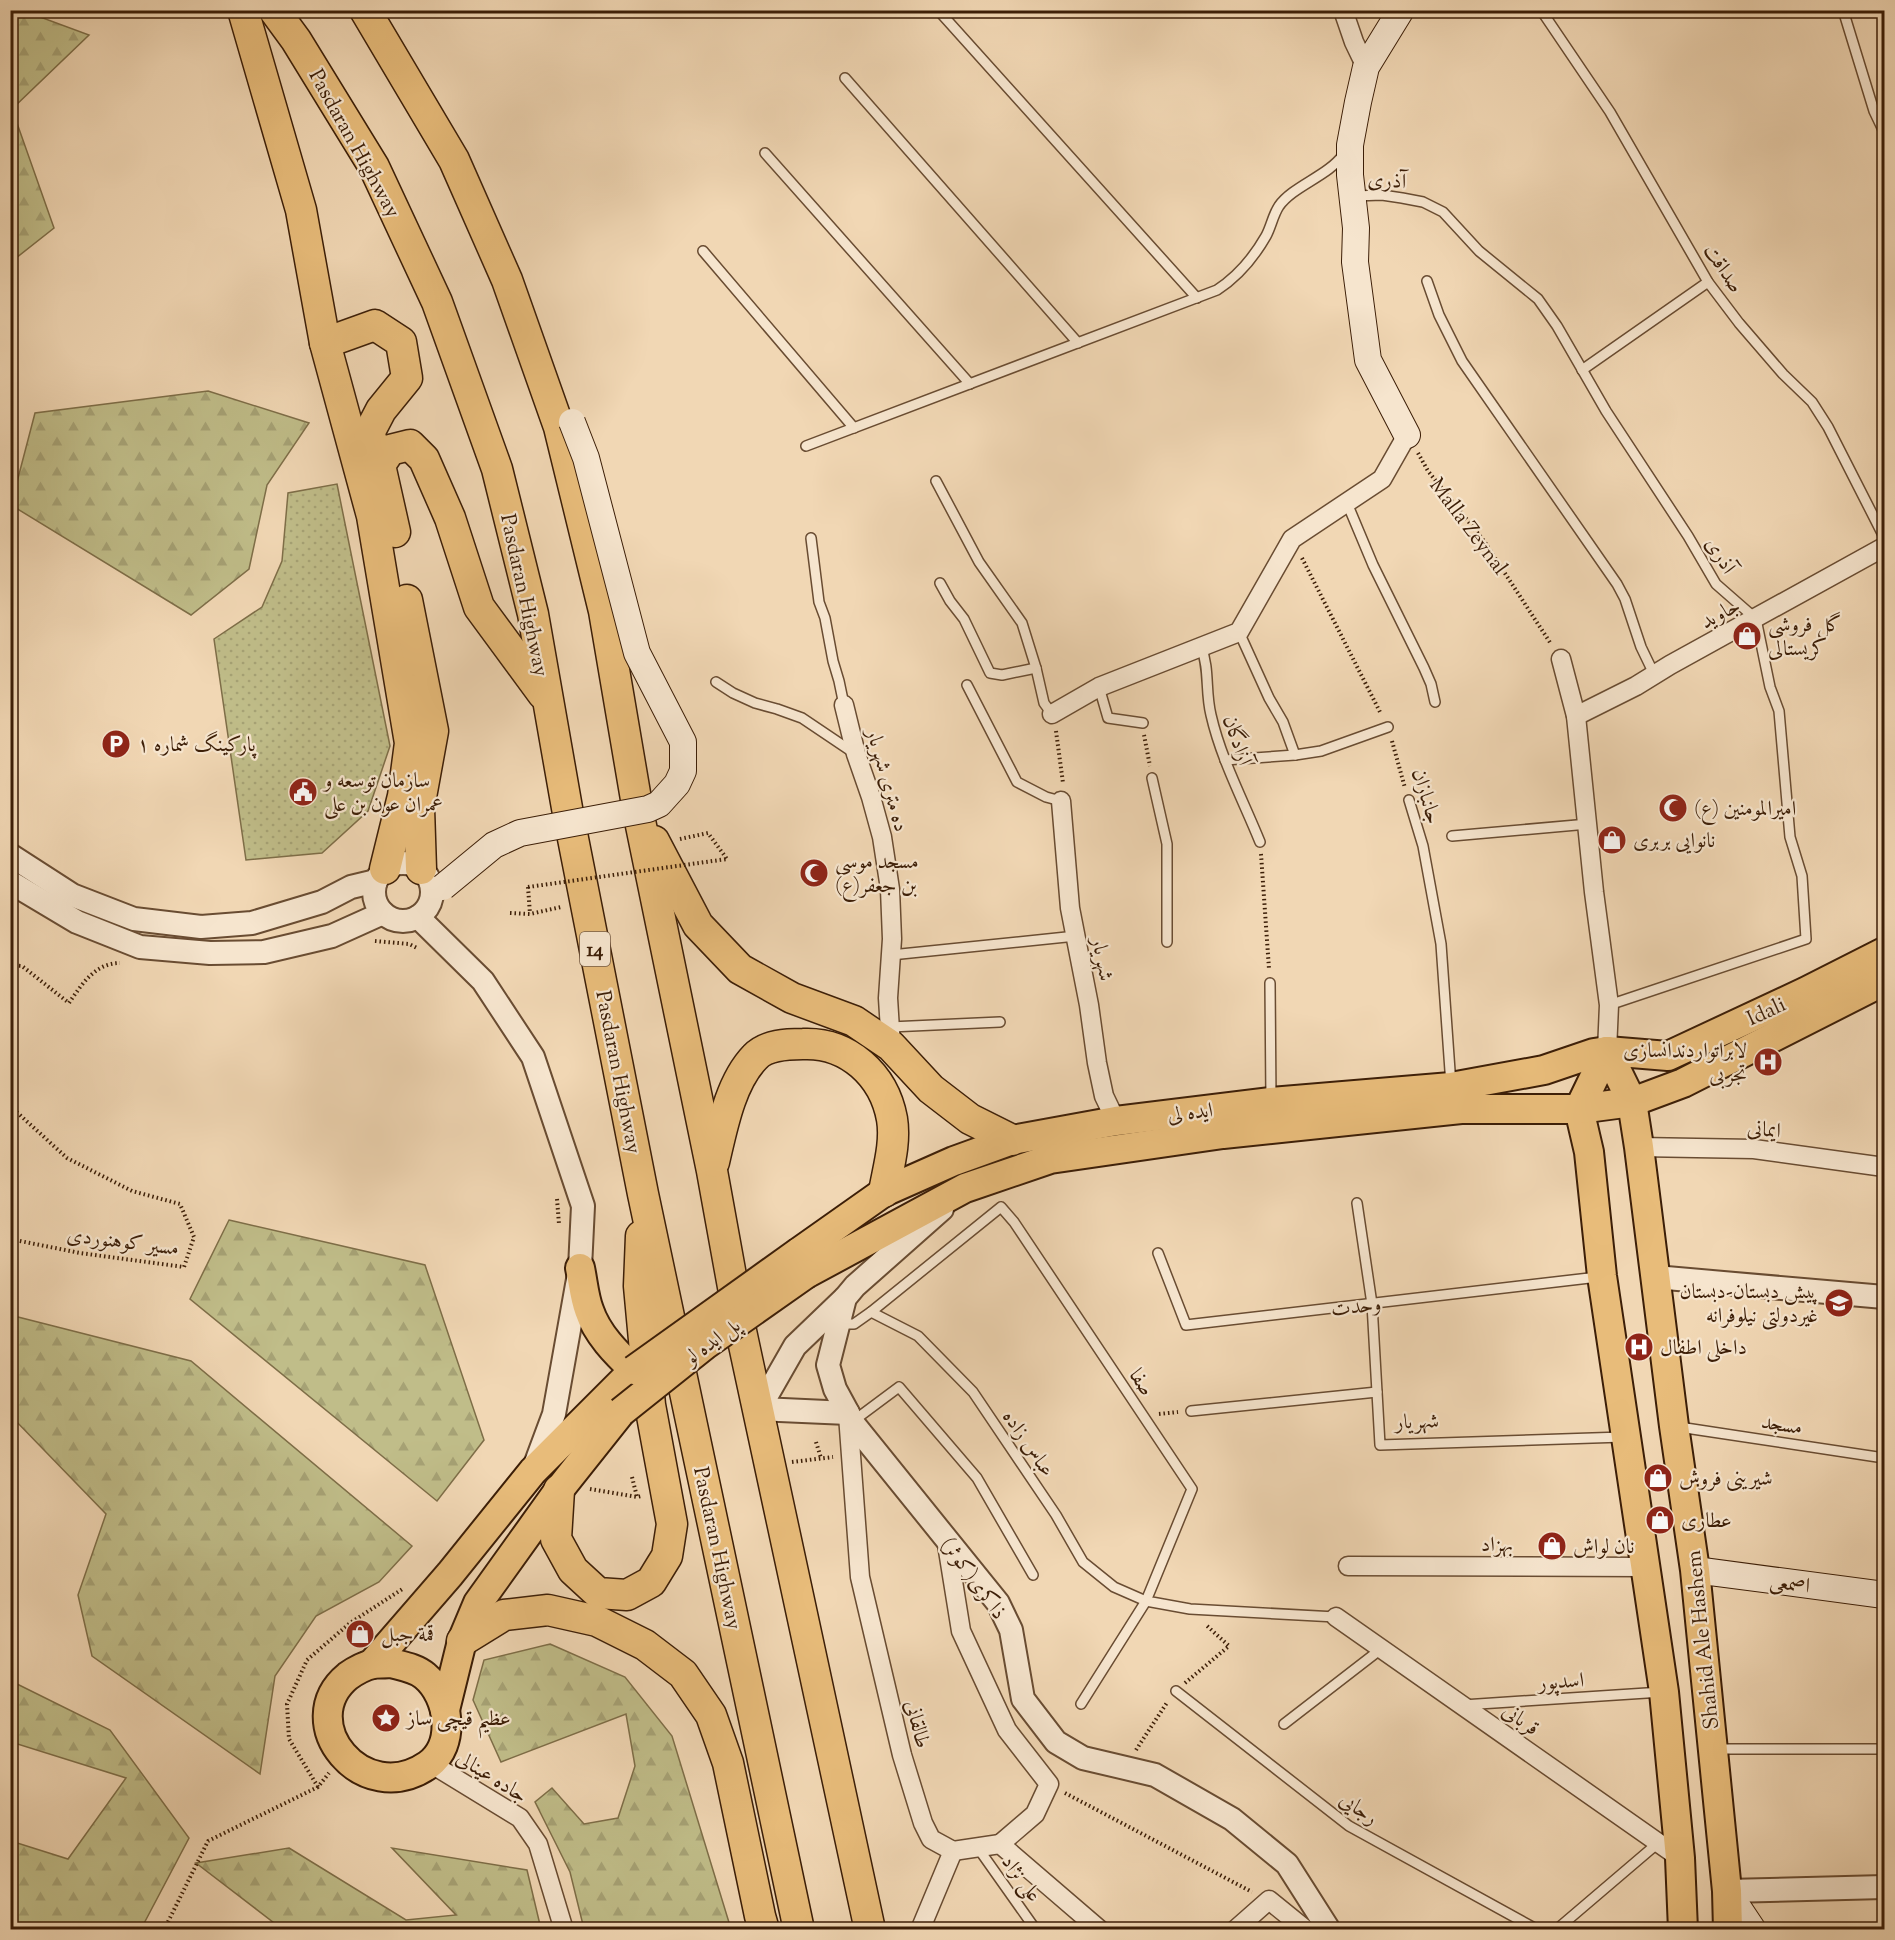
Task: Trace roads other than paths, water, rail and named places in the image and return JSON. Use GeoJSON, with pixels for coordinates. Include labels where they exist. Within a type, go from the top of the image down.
{"type":"FeatureCollection","features":[{"type":"Feature","properties":{"kind":"highway"},"geometry":{"type":"LineString","coordinates":[[243,10],[301,210],[325,343],[372,516],[410,743],[403,796],[380,875]]}},
{"type":"Feature","properties":{"kind":"highway","name":"Pasdaran Highway"},"geometry":{"type":"LineString","coordinates":[[274,10],[296,40],[374,167],[437,302],[496,469],[533,614],[585,901],[643,1194],[799,1929]]}},
{"type":"Feature","properties":{"kind":"highway"},"geometry":{"type":"LineString","coordinates":[[365,10],[454,160],[507,280],[559,428],[604,610],[638,811],[712,1171],[741,1331],[870,1929]]}},
{"type":"Feature","properties":{"kind":"highway"},"geometry":{"type":"LineString","coordinates":[[325,343],[375,325],[401,342],[407,378],[381,410],[369,433],[393,517],[433,731],[419,808],[432,883]]}},
{"type":"Feature","properties":{"kind":"highway"},"geometry":{"type":"LineString","coordinates":[[380,465],[390,450],[410,445],[424,459],[450,518],[479,607],[548,700]]}},
{"type":"Feature","properties":{"kind":"highway"},"geometry":{"type":"LineString","coordinates":[[638,811],[699,925],[740,969],[792,998],[891,1037],[931,1089],[970,1119],[1012,1140]]}},
{"type":"Feature","properties":{"kind":"highway"},"geometry":{"type":"LineString","coordinates":[[712,1171],[727,1110],[748,1065],[758,1054],[781,1045],[812,1043],[842,1051],[865,1066],[882,1090],[892,1120],[891,1151],[884,1192]]}},
{"type":"Feature","properties":{"kind":"highway"},"geometry":{"type":"LineString","coordinates":[[561,1487],[556,1539],[573,1570],[598,1593],[627,1595],[651,1582],[668,1556],[672,1524],[652,1495],[650,1405],[639,1286],[643,1194]]}},
{"type":"Feature","properties":{"kind":"highway"},"geometry":{"type":"LineString","coordinates":[[459,1651],[504,1615],[548,1610],[597,1621],[645,1645],[683,1674],[711,1715],[728,1763],[764,1929]]}},
{"type":"Feature","properties":{"kind":"main road"},"geometry":{"type":"LineString","coordinates":[[1401,10],[1366,68],[1350,145],[1350,175],[1356,228],[1355,262],[1368,360],[1407,435]]}},
{"type":"Feature","properties":{"kind":"main road"},"geometry":{"type":"LineString","coordinates":[[432,883],[494,845],[520,833],[648,809],[659,804],[677,784],[683,771],[683,741],[637,653],[586,458],[572,422],[543,382]]}},
{"type":"Feature","properties":{"kind":"main road","name":"Idali"},"geometry":{"type":"LineString","coordinates":[[1607,1051],[1668,1056],[1884,952]]}},
{"type":"Feature","properties":{"kind":"main road","name":"Idali"},"geometry":{"type":"LineString","coordinates":[[1580,1109],[1632,1102],[1683,1083],[1884,981]]}},
{"type":"Feature","properties":{"kind":"main road"},"geometry":{"type":"LineString","coordinates":[[1580,1109],[1607,1051]]}},
{"type":"Feature","properties":{"kind":"main road","name":"ایده لی"},"geometry":{"type":"LineString","coordinates":[[803,1263],[884,1192],[954,1161],[1012,1140],[1116,1121],[1271,1102],[1451,1087],[1544,1070],[1594,1053],[1607,1051]]}},
{"type":"Feature","properties":{"kind":"main road","name":"Shahid Ale Hashem"},"geometry":{"type":"LineString","coordinates":[[1607,1051],[1632,1102],[1639,1147],[1654,1277],[1695,1570],[1727,1891],[1728,1929]]}},
{"type":"Feature","properties":{"kind":"main road","name":"ایده لی"},"geometry":{"type":"LineString","coordinates":[[803,1263],[965,1188],[1050,1159],[1223,1134],[1461,1109],[1580,1109]]}},
{"type":"Feature","properties":{"kind":"main road","name":"Shahid Ale Hashem"},"geometry":{"type":"LineString","coordinates":[[1580,1109],[1588,1152],[1602,1276],[1664,1692],[1669,1850],[1683,1929]]}},
{"type":"Feature","properties":{"kind":"main road","name":"پل ایده لو"},"geometry":{"type":"LineString","coordinates":[[372,1664],[450,1574],[533,1471],[634,1370],[803,1263]]}},
{"type":"Feature","properties":{"kind":"main road","name":"پل ایده لو"},"geometry":{"type":"LineString","coordinates":[[445,1710],[459,1651],[478,1603],[561,1487],[621,1412],[803,1263]]}},
{"type":"Feature","properties":{"kind":"main road"},"geometry":{"type":"LineString","coordinates":[[580,1269],[589,1311],[599,1332],[634,1370]]}},
{"type":"Feature","properties":{"kind":"main road","name":"اصمعی"},"geometry":{"type":"LineString","coordinates":[[1695,1570],[1884,1595]]}},
{"type":"Feature","properties":{"kind":"main road"},"geometry":{"type":"LineString","coordinates":[[400,1632],[411,1656],[420,1662],[438,1666],[459,1651]]}},
{"type":"Feature","properties":{"kind":"main road"},"geometry":{"type":"LineString","coordinates":[[391,1663],[410,1668],[425,1676],[437,1691],[445,1710],[446,1730],[442,1749],[430,1763],[412,1775],[395,1778],[375,1776],[351,1764],[343,1756],[330,1731],[328,1719],[332,1696],[340,1683],[354,1671],[372,1664],[391,1663]]}},
{"type":"Feature","properties":{"kind":"main road"},"geometry":{"type":"LineString","coordinates":[[1727,1891],[1753,1929]]}},
{"type":"Feature","properties":{"kind":"street"},"geometry":{"type":"LineString","coordinates":[[1343,10],[1366,68]]}},
{"type":"Feature","properties":{"kind":"street"},"geometry":{"type":"LineString","coordinates":[[1052,714],[1099,687],[1239,632],[1292,539],[1382,479],[1407,435]]}},
{"type":"Feature","properties":{"kind":"street","name":"جاوید"},"geometry":{"type":"LineString","coordinates":[[1576,716],[1636,686],[1884,547]]}},
{"type":"Feature","properties":{"kind":"street"},"geometry":{"type":"LineString","coordinates":[[1561,659],[1576,716],[1594,892],[1609,1005],[1607,1051]]}},
{"type":"Feature","properties":{"kind":"street","name":"ده متری شهریار"},"geometry":{"type":"LineString","coordinates":[[844,705],[856,754],[882,837],[890,889],[892,939],[888,998],[891,1037]]}},
{"type":"Feature","properties":{"kind":"street","name":"شهریار"},"geometry":{"type":"LineString","coordinates":[[1061,801],[1070,908],[1104,1096],[1116,1121]]}},
{"type":"Feature","properties":{"kind":"street"},"geometry":{"type":"LineString","coordinates":[[10,855],[72,895],[134,919],[201,927],[252,923],[322,902],[380,875],[393,865],[403,863],[412,864],[432,883],[430,903],[425,911],[409,921],[391,919],[383,913],[375,898],[380,875]]}},
{"type":"Feature","properties":{"kind":"street"},"geometry":{"type":"LineString","coordinates":[[10,882],[77,922],[140,947],[210,953],[264,952],[332,936],[383,913]]}},
{"type":"Feature","properties":{"kind":"street"},"geometry":{"type":"LineString","coordinates":[[418,917],[483,981],[533,1057],[583,1206],[580,1269],[554,1414],[533,1471]]}},
{"type":"Feature","properties":{"kind":"street","name":"ایمانی"},"geometry":{"type":"LineString","coordinates":[[1639,1147],[1754,1149],[1884,1167]]}},
{"type":"Feature","properties":{"kind":"street","name":"ذاکری(کوثر)"},"geometry":{"type":"LineString","coordinates":[[965,1188],[855,1286],[845,1298],[828,1365],[836,1389],[850,1418],[998,1603],[1011,1630],[1023,1700],[1056,1742],[1083,1758],[1155,1775],[1232,1819],[1287,1864],[1329,1929]]}},
{"type":"Feature","properties":{"kind":"street"},"geometry":{"type":"LineString","coordinates":[[1654,1277],[1884,1297]]}},
{"type":"Feature","properties":{"kind":"street"},"geometry":{"type":"LineString","coordinates":[[845,1298],[795,1346],[759,1409],[850,1418]]}},
{"type":"Feature","properties":{"kind":"street","name":"طالقانی"},"geometry":{"type":"LineString","coordinates":[[850,1418],[860,1577],[902,1755],[923,1823],[931,1839],[953,1851]]}},
{"type":"Feature","properties":{"kind":"street"},"geometry":{"type":"LineString","coordinates":[[920,1929],[953,1851],[1000,1844],[1035,1814],[1048,1784],[1007,1730],[961,1631],[946,1538]]}},
{"type":"Feature","properties":{"kind":"street","name":"بهزاد"},"geometry":{"type":"LineString","coordinates":[[1348,1566],[1645,1567]]}},
{"type":"Feature","properties":{"kind":"street","name":"قربانی"},"geometry":{"type":"LineString","coordinates":[[1336,1617],[1669,1850]]}},
{"type":"Feature","properties":{"kind":"street","name":"جاده عینالی"},"geometry":{"type":"LineString","coordinates":[[430,1763],[520,1818],[538,1844],[564,1929]]}},
{"type":"Feature","properties":{"kind":"street"},"geometry":{"type":"LineString","coordinates":[[1000,1844],[1100,1929]]}},
{"type":"Feature","properties":{"kind":"street"},"geometry":{"type":"LineString","coordinates":[[1727,1891],[1884,1887]]}},
{"type":"Feature","properties":{"kind":"street"},"geometry":{"type":"LineString","coordinates":[[1235,1929],[1269,1900],[1306,1929]]}},
{"type":"Feature","properties":{"kind":"lane"},"geometry":{"type":"LineString","coordinates":[[938,10],[1197,298]]}},
{"type":"Feature","properties":{"kind":"lane","name":"صداقت"},"geometry":{"type":"LineString","coordinates":[[1541,10],[1610,112],[1708,282],[1739,323],[1783,374],[1812,402],[1828,427],[1884,537]]}},
{"type":"Feature","properties":{"kind":"lane"},"geometry":{"type":"LineString","coordinates":[[1843,10],[1874,111],[1884,132]]}},
{"type":"Feature","properties":{"kind":"lane"},"geometry":{"type":"LineString","coordinates":[[845,78],[1078,343]]}},
{"type":"Feature","properties":{"kind":"lane"},"geometry":{"type":"LineString","coordinates":[[806,446],[1217,290],[1242,271],[1265,237],[1279,206],[1295,191],[1338,162],[1350,145]]}},
{"type":"Feature","properties":{"kind":"lane"},"geometry":{"type":"LineString","coordinates":[[765,153],[970,384]]}},
{"type":"Feature","properties":{"kind":"lane","name":"آذری"},"geometry":{"type":"LineString","coordinates":[[1353,196],[1382,195],[1402,198],[1423,202],[1443,212],[1479,251],[1538,298],[1557,326],[1606,411],[1688,536],[1716,584],[1756,619]]}},
{"type":"Feature","properties":{"kind":"lane"},"geometry":{"type":"LineString","coordinates":[[703,251],[854,428]]}},
{"type":"Feature","properties":{"kind":"lane"},"geometry":{"type":"LineString","coordinates":[[1427,281],[1439,315],[1462,361],[1617,584],[1654,674]]}},
{"type":"Feature","properties":{"kind":"lane"},"geometry":{"type":"LineString","coordinates":[[1582,370],[1708,282]]}},
{"type":"Feature","properties":{"kind":"lane"},"geometry":{"type":"LineString","coordinates":[[936,481],[979,562],[1022,623],[1044,703],[1052,714]]}},
{"type":"Feature","properties":{"kind":"lane"},"geometry":{"type":"LineString","coordinates":[[1347,503],[1373,565],[1424,668],[1435,702]]}},
{"type":"Feature","properties":{"kind":"lane"},"geometry":{"type":"LineString","coordinates":[[811,538],[819,602],[825,618],[830,650],[844,705]]}},
{"type":"Feature","properties":{"kind":"lane"},"geometry":{"type":"LineString","coordinates":[[940,583],[964,619],[990,673],[1002,675],[1036,668]]}},
{"type":"Feature","properties":{"kind":"lane"},"geometry":{"type":"LineString","coordinates":[[1609,1005],[1806,939],[1802,876],[1790,837],[1779,711],[1770,687],[1756,619]]}},
{"type":"Feature","properties":{"kind":"lane"},"geometry":{"type":"LineString","coordinates":[[1239,632],[1269,698],[1283,722],[1295,755]]}},
{"type":"Feature","properties":{"kind":"lane","name":"آزادگان"},"geometry":{"type":"LineString","coordinates":[[1201,646],[1207,661],[1210,712],[1225,760],[1260,842]]}},
{"type":"Feature","properties":{"kind":"lane"},"geometry":{"type":"LineString","coordinates":[[716,682],[755,703],[802,718],[856,754]]}},
{"type":"Feature","properties":{"kind":"lane"},"geometry":{"type":"LineString","coordinates":[[967,685],[1017,782],[1046,797],[1061,801]]}},
{"type":"Feature","properties":{"kind":"lane"},"geometry":{"type":"LineString","coordinates":[[1099,687],[1108,718],[1143,723]]}},
{"type":"Feature","properties":{"kind":"lane"},"geometry":{"type":"LineString","coordinates":[[1225,760],[1321,751],[1388,727]]}},
{"type":"Feature","properties":{"kind":"lane"},"geometry":{"type":"LineString","coordinates":[[1152,778],[1167,844],[1167,942]]}},
{"type":"Feature","properties":{"kind":"lane","name":"جانبازان"},"geometry":{"type":"LineString","coordinates":[[1409,800],[1423,846],[1441,944],[1451,1087]]}},
{"type":"Feature","properties":{"kind":"lane"},"geometry":{"type":"LineString","coordinates":[[1452,836],[1588,824]]}},
{"type":"Feature","properties":{"kind":"lane"},"geometry":{"type":"LineString","coordinates":[[891,955],[1076,936]]}},
{"type":"Feature","properties":{"kind":"lane"},"geometry":{"type":"LineString","coordinates":[[1270,983],[1271,1102]]}},
{"type":"Feature","properties":{"kind":"lane"},"geometry":{"type":"LineString","coordinates":[[891,1037],[1000,1023]]}},
{"type":"Feature","properties":{"kind":"lane","name":"شهریار"},"geometry":{"type":"LineString","coordinates":[[1357,1203],[1372,1304],[1380,1445],[1626,1437]]}},
{"type":"Feature","properties":{"kind":"lane","name":"صفا"},"geometry":{"type":"LineString","coordinates":[[837,1324],[854,1324],[871,1312],[1001,1207],[1014,1222],[1192,1489],[1146,1601]]}},
{"type":"Feature","properties":{"kind":"lane","name":"وحدت"},"geometry":{"type":"LineString","coordinates":[[1158,1253],[1186,1325],[1602,1276]]}},
{"type":"Feature","properties":{"kind":"lane","name":"عباس زاده"},"geometry":{"type":"LineString","coordinates":[[871,1312],[918,1336],[973,1392],[1056,1515],[1083,1562],[1114,1587],[1146,1601]]}},
{"type":"Feature","properties":{"kind":"lane"},"geometry":{"type":"LineString","coordinates":[[850,1418],[899,1387],[977,1478],[1033,1575]]}},
{"type":"Feature","properties":{"kind":"lane"},"geometry":{"type":"LineString","coordinates":[[1191,1411],[1377,1392]]}},
{"type":"Feature","properties":{"kind":"lane","name":"مسجد"},"geometry":{"type":"LineString","coordinates":[[1674,1426],[1884,1458]]}},
{"type":"Feature","properties":{"kind":"lane"},"geometry":{"type":"LineString","coordinates":[[1081,1704],[1146,1601],[1190,1609],[1336,1617]]}},
{"type":"Feature","properties":{"kind":"lane"},"geometry":{"type":"LineString","coordinates":[[1284,1724],[1381,1649]]}},
{"type":"Feature","properties":{"kind":"lane","name":"رجایی"},"geometry":{"type":"LineString","coordinates":[[1176,1691],[1349,1826],[1538,1929]]}},
{"type":"Feature","properties":{"kind":"lane","name":"اسدپور"},"geometry":{"type":"LineString","coordinates":[[1461,1705],[1664,1692]]}},
{"type":"Feature","properties":{"kind":"lane"},"geometry":{"type":"LineString","coordinates":[[1713,1749],[1884,1749]]}},
{"type":"Feature","properties":{"kind":"lane","name":"علی نژاد"},"geometry":{"type":"LineString","coordinates":[[978,1848],[1036,1929]]}},
{"type":"Feature","properties":{"kind":"lane"},"geometry":{"type":"LineString","coordinates":[[1556,1929],[1669,1850]]}},
{"type":"Feature","properties":{"kind":"place","name":"گل فروشی کریستالی"},"geometry":{"type":"Point","coordinates":[1747,636]}},
{"type":"Feature","properties":{"kind":"place","name":"پارکینگ شماره ۱"},"geometry":{"type":"Point","coordinates":[116,744]}},
{"type":"Feature","properties":{"kind":"place","name":"سازمان توسعه و عمران عون بن علی"},"geometry":{"type":"Point","coordinates":[303,792]}},
{"type":"Feature","properties":{"kind":"place","name":"امیرالمومنین (ع)"},"geometry":{"type":"Point","coordinates":[1673,808]}},
{"type":"Feature","properties":{"kind":"place","name":"نانوایی بربری"},"geometry":{"type":"Point","coordinates":[1612,840]}},
{"type":"Feature","properties":{"kind":"place","name":"مسجد موسی بن جعفر(ع)"},"geometry":{"type":"Point","coordinates":[814,873]}},
{"type":"Feature","properties":{"kind":"place","name":"لابراتواردندانسازی تجربی"},"geometry":{"type":"Point","coordinates":[1768,1062]}},
{"type":"Feature","properties":{"kind":"place","name":"پیش دبستان-دبستان غیردولتی نیلوفرانه"},"geometry":{"type":"Point","coordinates":[1839,1303]}},
{"type":"Feature","properties":{"kind":"place","name":"داخلی اطفال"},"geometry":{"type":"Point","coordinates":[1639,1347]}},
{"type":"Feature","properties":{"kind":"place","name":"شیرینی فروش"},"geometry":{"type":"Point","coordinates":[1658,1478]}},
{"type":"Feature","properties":{"kind":"place","name":"عطاری"},"geometry":{"type":"Point","coordinates":[1660,1520]}},
{"type":"Feature","properties":{"kind":"place","name":"نان لواش"},"geometry":{"type":"Point","coordinates":[1552,1546]}},
{"type":"Feature","properties":{"kind":"place","name":"قمة جبل"},"geometry":{"type":"Point","coordinates":[360,1634]}},
{"type":"Feature","properties":{"kind":"place","name":"عظیم قیچی ساز"},"geometry":{"type":"Point","coordinates":[386,1718]}}]}
